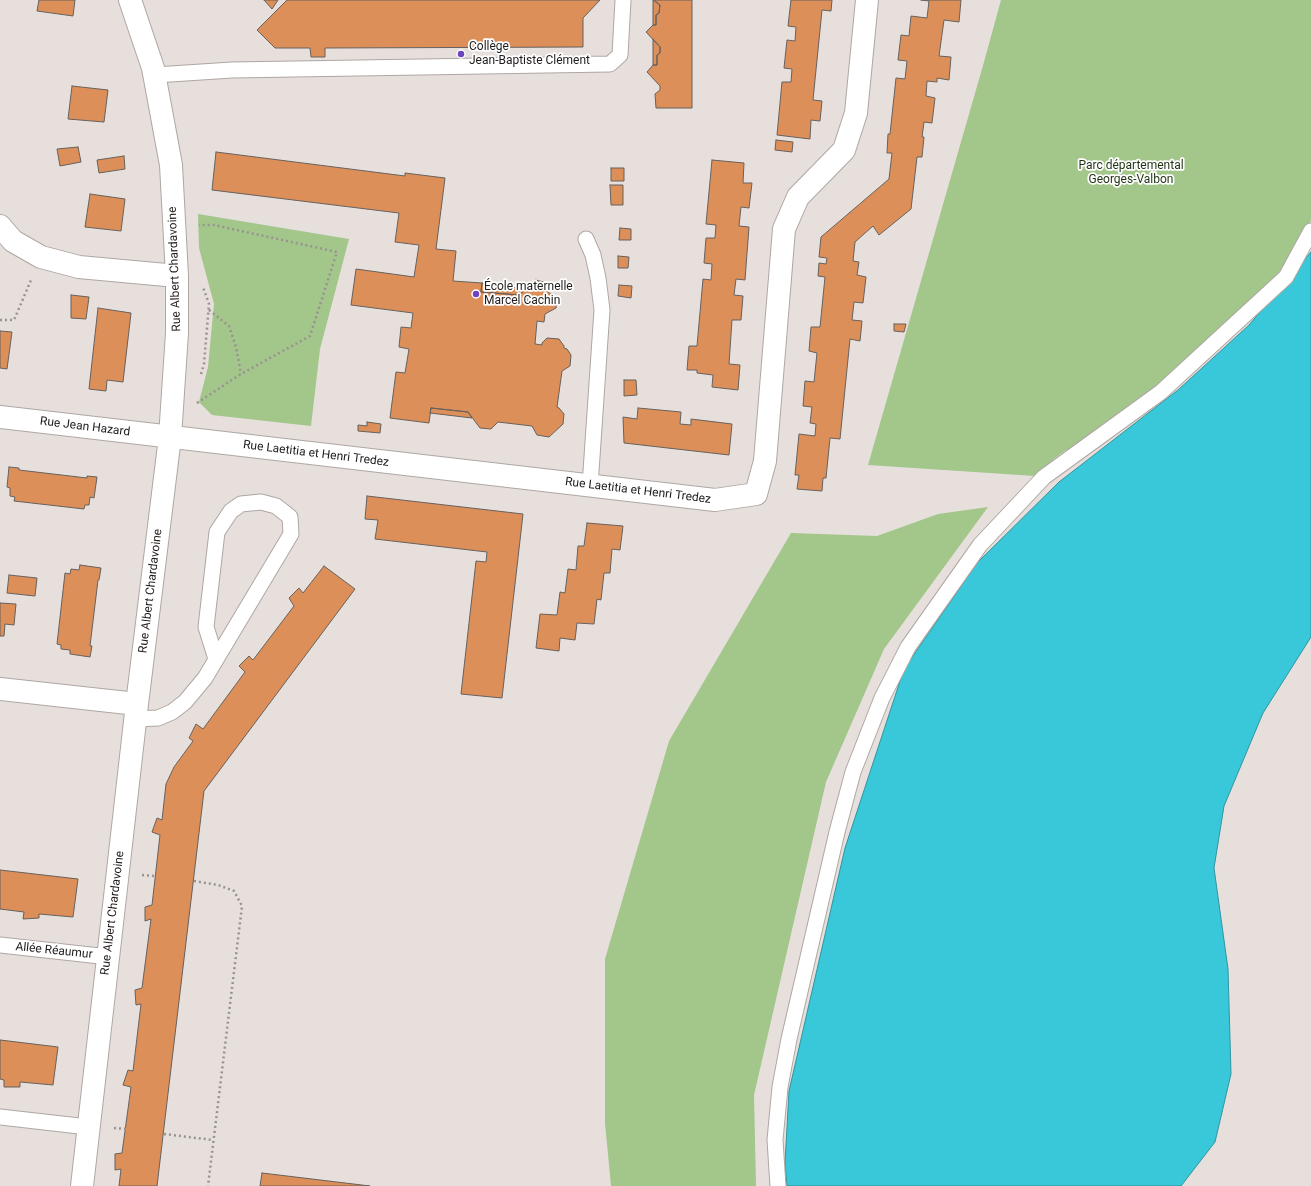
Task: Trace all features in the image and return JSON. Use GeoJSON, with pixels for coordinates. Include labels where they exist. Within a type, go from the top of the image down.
{"type":"FeatureCollection","features":[{"type":"Feature","properties":{"kind":"street","name":"Rue Albert Chardavoine"},"geometry":{"type":"LineString","coordinates":[[82,1186],[136,712],[170,437],[178,333],[172,165],[155,75],[130,0]]}},
{"type":"Feature","properties":{"kind":"street","name":"Rue Laetitia et Henri Tredez"},"geometry":{"type":"LineString","coordinates":[[170,437],[715,500],[756,494],[765,461],[784,228],[798,197],[844,150],[856,113],[867,0]]}},
{"type":"Feature","properties":{"kind":"street"},"geometry":{"type":"LineString","coordinates":[[0,226],[13,241],[41,257],[79,267],[177,276]]}},
{"type":"Feature","properties":{"kind":"street","name":"Rue Jean Hazard"},"geometry":{"type":"LineString","coordinates":[[0,416],[170,437]]}},
{"type":"Feature","properties":{"kind":"street"},"geometry":{"type":"LineString","coordinates":[[0,689],[136,712]]}},
{"type":"Feature","properties":{"kind":"lane"},"geometry":{"type":"LineString","coordinates":[[155,75],[232,70],[610,64],[620,55],[623,0]]}},
{"type":"Feature","properties":{"kind":"lane"},"geometry":{"type":"LineString","coordinates":[[778,1186],[775,1140],[780,1087],[789,1039],[838,832],[853,772],[882,698],[908,647],[980,545],[1044,477],[1161,392],[1286,277],[1311,232]]}},
{"type":"Feature","properties":{"kind":"lane"},"geometry":{"type":"LineString","coordinates":[[586,239],[593,255],[598,278],[602,310],[590,486]]}},
{"type":"Feature","properties":{"kind":"lane"},"geometry":{"type":"LineString","coordinates":[[136,712],[158,718],[172,712],[185,702],[205,678],[291,534],[290,517],[276,506],[261,502],[241,504],[231,511],[217,532],[206,626],[216,659]]}},
{"type":"Feature","properties":{"kind":"lane","name":"Allée Réaumur"},"geometry":{"type":"LineString","coordinates":[[0,945],[109,957]]}},
{"type":"Feature","properties":{"kind":"lane"},"geometry":{"type":"LineString","coordinates":[[0,1117],[88,1127]]}},
{"type":"Feature","properties":{"kind":"path"},"geometry":{"type":"LineString","coordinates":[[175,231],[194,225],[214,225],[337,252],[310,336],[241,374],[193,404]]}},
{"type":"Feature","properties":{"kind":"path"},"geometry":{"type":"LineString","coordinates":[[0,320],[14,320],[41,257]]}},
{"type":"Feature","properties":{"kind":"path"},"geometry":{"type":"LineString","coordinates":[[209,309],[229,326],[236,347],[241,374]]}},
{"type":"Feature","properties":{"kind":"path"},"geometry":{"type":"LineString","coordinates":[[194,882],[218,885],[234,891],[242,906],[208,1186]]}},
{"type":"Feature","properties":{"kind":"path"},"geometry":{"type":"LineString","coordinates":[[164,1134],[214,1140]]}},
{"type":"Feature","properties":{"kind":"green space","name":"Parc départemental Georges-Valbon"},"geometry":{"type":"Polygon","coordinates":[[[1001,0],[1311,0],[1311,219],[1306,240],[1235,324],[1086,446],[1066,450],[1035,476],[868,465],[984,62],[1001,0]]]}},
{"type":"Feature","properties":{"kind":"green space"},"geometry":{"type":"Polygon","coordinates":[[[198,214],[349,239],[320,349],[311,426],[212,415],[199,402],[208,367],[214,304],[199,248],[198,214]]]}},
{"type":"Feature","properties":{"kind":"green space"},"geometry":{"type":"Polygon","coordinates":[[[988,507],[884,649],[826,782],[754,1095],[756,1186],[611,1186],[605,1123],[605,959],[669,741],[791,533],[877,536],[938,514],[988,507]]]}},
{"type":"Feature","properties":{"kind":"water"},"geometry":{"type":"Polygon","coordinates":[[[1311,252],[1311,637],[1263,713],[1224,806],[1214,868],[1228,969],[1231,1074],[1215,1142],[1181,1186],[787,1186],[785,1163],[789,1091],[845,848],[904,669],[977,563],[1059,482],[1178,390],[1249,325],[1311,252]]]}},
{"type":"Feature","properties":{"kind":"building"},"geometry":{"type":"Polygon","coordinates":[[[39,0],[75,0],[73,16],[37,11],[39,0]]]}},
{"type":"Feature","properties":{"kind":"building"},"geometry":{"type":"Polygon","coordinates":[[[264,0],[278,0],[272,9],[264,0]]]}},
{"type":"Feature","properties":{"kind":"building"},"geometry":{"type":"Polygon","coordinates":[[[287,0],[600,0],[583,18],[583,47],[325,48],[325,57],[311,57],[310,48],[275,48],[257,30],[287,0]]]}},
{"type":"Feature","properties":{"kind":"building"},"geometry":{"type":"Polygon","coordinates":[[[653,0],[660,5],[659,13],[656,15],[656,25],[653,25],[653,0]]]}},
{"type":"Feature","properties":{"kind":"building"},"geometry":{"type":"Polygon","coordinates":[[[654,0],[692,0],[692,108],[656,108],[655,94],[660,90],[660,86],[647,72],[653,65],[657,65],[657,55],[660,53],[660,47],[646,32],[653,25],[656,25],[656,15],[659,13],[660,5],[654,0]]]}},
{"type":"Feature","properties":{"kind":"building"},"geometry":{"type":"Polygon","coordinates":[[[791,0],[832,0],[831,11],[822,10],[813,100],[822,101],[820,121],[811,120],[810,139],[777,135],[782,82],[791,82],[792,69],[784,68],[787,40],[795,41],[796,27],[788,26],[791,0]]]}},
{"type":"Feature","properties":{"kind":"building"},"geometry":{"type":"Polygon","coordinates":[[[921,0],[961,0],[959,22],[944,20],[939,56],[951,57],[949,80],[937,78],[937,82],[927,81],[926,96],[935,98],[932,123],[924,122],[922,157],[917,157],[911,209],[879,235],[873,226],[855,242],[853,261],[859,262],[857,275],[866,277],[863,303],[854,302],[852,320],[862,321],[860,341],[850,339],[840,439],[830,438],[826,478],[823,478],[822,491],[797,489],[799,475],[795,475],[799,434],[815,436],[816,424],[810,423],[812,407],[803,406],[805,381],[814,382],[817,353],[809,351],[811,327],[820,327],[825,277],[818,276],[819,263],[826,264],[827,258],[819,257],[821,237],[889,179],[892,153],[887,153],[888,134],[890,134],[896,78],[905,79],[907,61],[898,60],[901,35],[909,36],[911,16],[927,18],[929,1],[921,0]]]}},
{"type":"Feature","properties":{"kind":"building"},"geometry":{"type":"Polygon","coordinates":[[[653,39],[660,47],[660,53],[657,55],[657,65],[653,65],[653,39]]]}},
{"type":"Feature","properties":{"kind":"building"},"geometry":{"type":"Polygon","coordinates":[[[72,86],[108,90],[104,122],[68,119],[72,86]]]}},
{"type":"Feature","properties":{"kind":"building"},"geometry":{"type":"Polygon","coordinates":[[[776,140],[793,142],[792,152],[775,150],[776,140]]]}},
{"type":"Feature","properties":{"kind":"building"},"geometry":{"type":"Polygon","coordinates":[[[78,147],[81,162],[60,166],[57,149],[78,147]]]}},
{"type":"Feature","properties":{"kind":"building"},"geometry":{"type":"Polygon","coordinates":[[[216,152],[405,176],[405,173],[445,178],[436,249],[456,251],[453,281],[482,283],[481,292],[519,295],[528,289],[528,287],[535,280],[544,282],[548,292],[557,298],[556,308],[545,314],[544,322],[537,321],[535,344],[542,345],[547,338],[559,339],[564,348],[567,349],[571,355],[570,366],[562,371],[557,407],[564,414],[563,424],[549,437],[537,435],[532,426],[498,422],[491,429],[480,428],[468,412],[431,408],[429,423],[390,418],[396,372],[405,373],[409,349],[399,347],[401,327],[411,328],[413,313],[351,305],[356,269],[414,277],[419,245],[395,242],[399,213],[212,190],[216,152]]]}},
{"type":"Feature","properties":{"kind":"building"},"geometry":{"type":"Polygon","coordinates":[[[124,156],[125,169],[99,173],[97,160],[124,156]]]}},
{"type":"Feature","properties":{"kind":"building"},"geometry":{"type":"Polygon","coordinates":[[[712,160],[744,163],[743,183],[752,183],[749,208],[741,207],[739,226],[749,227],[745,280],[736,279],[734,295],[743,296],[741,320],[732,320],[729,364],[740,365],[738,390],[712,387],[713,375],[697,373],[697,370],[687,370],[689,346],[697,346],[703,279],[711,280],[712,264],[704,263],[706,238],[715,238],[716,225],[706,224],[712,160]]]}},
{"type":"Feature","properties":{"kind":"building"},"geometry":{"type":"Polygon","coordinates":[[[611,168],[624,168],[624,181],[611,181],[611,168]]]}},
{"type":"Feature","properties":{"kind":"building"},"geometry":{"type":"Polygon","coordinates":[[[610,185],[623,185],[623,205],[611,205],[610,185]]]}},
{"type":"Feature","properties":{"kind":"building"},"geometry":{"type":"Polygon","coordinates":[[[90,194],[125,199],[121,231],[85,227],[90,194]]]}},
{"type":"Feature","properties":{"kind":"building"},"geometry":{"type":"Polygon","coordinates":[[[620,228],[631,229],[631,240],[619,240],[620,228]]]}},
{"type":"Feature","properties":{"kind":"building"},"geometry":{"type":"Polygon","coordinates":[[[618,256],[629,257],[628,268],[618,268],[618,256]]]}},
{"type":"Feature","properties":{"kind":"building"},"geometry":{"type":"Polygon","coordinates":[[[482,283],[526,289],[519,295],[481,292],[482,283]]]}},
{"type":"Feature","properties":{"kind":"building"},"geometry":{"type":"Polygon","coordinates":[[[619,285],[632,286],[631,298],[618,296],[619,285]]]}},
{"type":"Feature","properties":{"kind":"building"},"geometry":{"type":"Polygon","coordinates":[[[71,295],[89,297],[86,319],[71,318],[71,295]]]}},
{"type":"Feature","properties":{"kind":"building"},"geometry":{"type":"Polygon","coordinates":[[[98,308],[131,313],[123,382],[107,380],[106,391],[89,389],[98,308]]]}},
{"type":"Feature","properties":{"kind":"building"},"geometry":{"type":"Polygon","coordinates":[[[894,324],[906,324],[904,332],[894,331],[894,324]]]}},
{"type":"Feature","properties":{"kind":"building"},"geometry":{"type":"Polygon","coordinates":[[[0,331],[12,332],[7,369],[0,368],[0,331]]]}},
{"type":"Feature","properties":{"kind":"building"},"geometry":{"type":"Polygon","coordinates":[[[624,380],[636,380],[637,395],[624,396],[624,380]]]}},
{"type":"Feature","properties":{"kind":"building"},"geometry":{"type":"Polygon","coordinates":[[[431,408],[468,412],[472,418],[430,413],[431,408]]]}},
{"type":"Feature","properties":{"kind":"building"},"geometry":{"type":"Polygon","coordinates":[[[638,408],[681,412],[680,424],[691,425],[691,419],[732,424],[729,455],[624,443],[623,417],[637,419],[638,408]]]}},
{"type":"Feature","properties":{"kind":"building"},"geometry":{"type":"Polygon","coordinates":[[[367,422],[381,424],[380,433],[358,431],[358,425],[367,426],[367,422]]]}},
{"type":"Feature","properties":{"kind":"building"},"geometry":{"type":"Polygon","coordinates":[[[9,467],[19,468],[19,470],[87,478],[87,476],[97,477],[94,498],[90,497],[89,505],[85,505],[84,509],[14,501],[15,497],[10,496],[10,488],[7,487],[9,467]]]}},
{"type":"Feature","properties":{"kind":"building"},"geometry":{"type":"Polygon","coordinates":[[[367,496],[523,514],[502,698],[461,694],[476,561],[486,562],[487,552],[375,539],[378,520],[365,519],[367,496]]]}},
{"type":"Feature","properties":{"kind":"building"},"geometry":{"type":"Polygon","coordinates":[[[587,523],[623,526],[620,550],[612,549],[610,573],[604,573],[601,600],[597,599],[594,624],[577,623],[575,640],[560,638],[559,651],[536,648],[540,614],[557,615],[560,592],[565,593],[568,569],[576,570],[578,546],[584,546],[587,523]]]}},
{"type":"Feature","properties":{"kind":"building"},"geometry":{"type":"Polygon","coordinates":[[[80,565],[101,568],[98,580],[90,657],[70,654],[70,650],[61,649],[61,645],[57,644],[65,573],[70,574],[71,569],[79,570],[80,565]]]}},
{"type":"Feature","properties":{"kind":"building"},"geometry":{"type":"Polygon","coordinates":[[[324,566],[355,589],[204,791],[157,1186],[119,1186],[121,1169],[115,1170],[115,1154],[122,1153],[131,1087],[123,1085],[128,1070],[133,1071],[141,1004],[136,1005],[135,990],[142,988],[151,919],[145,921],[145,907],[152,905],[160,835],[152,832],[157,818],[162,820],[166,784],[174,767],[193,741],[189,738],[196,724],[203,729],[245,672],[239,666],[249,656],[253,660],[294,606],[289,598],[299,588],[303,593],[324,566]]]}},
{"type":"Feature","properties":{"kind":"building"},"geometry":{"type":"Polygon","coordinates":[[[9,575],[37,578],[35,596],[7,593],[9,575]]]}},
{"type":"Feature","properties":{"kind":"building"},"geometry":{"type":"Polygon","coordinates":[[[0,603],[16,604],[14,625],[5,624],[4,636],[0,636],[0,603]]]}},
{"type":"Feature","properties":{"kind":"building"},"geometry":{"type":"Polygon","coordinates":[[[0,870],[78,879],[73,917],[39,914],[39,918],[23,919],[24,912],[0,909],[0,870]]]}},
{"type":"Feature","properties":{"kind":"building"},"geometry":{"type":"Polygon","coordinates":[[[0,1040],[58,1047],[53,1085],[20,1082],[20,1087],[4,1087],[4,1080],[0,1079],[0,1040]]]}},
{"type":"Feature","properties":{"kind":"building"},"geometry":{"type":"Polygon","coordinates":[[[262,1173],[370,1186],[260,1186],[262,1173]]]}},
{"type":"Feature","properties":{"kind":"place","name":"Collège Jean-Baptiste Clément"},"geometry":{"type":"Point","coordinates":[461,54]}},
{"type":"Feature","properties":{"kind":"place","name":"École maternelle Marcel Cachin"},"geometry":{"type":"Point","coordinates":[476,294]}}]}
